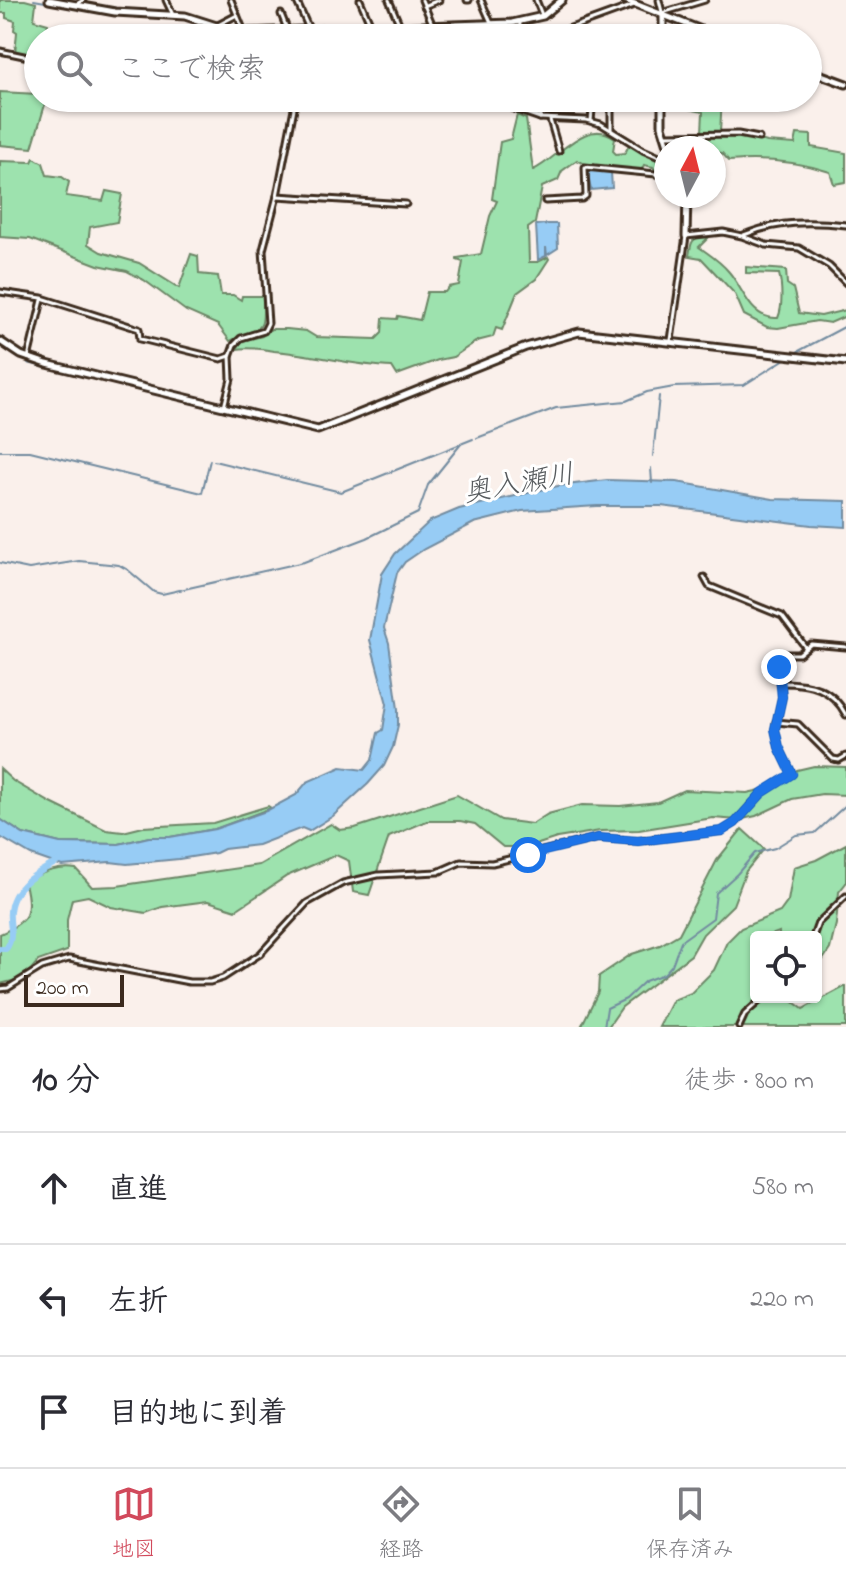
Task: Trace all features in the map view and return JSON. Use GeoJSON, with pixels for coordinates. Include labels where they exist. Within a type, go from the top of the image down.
{"type":"FeatureCollection","features":[{"type":"Feature","properties":{"kind":"street"},"geometry":{"type":"LineString","coordinates":[[49,0],[115,12],[190,17],[210,24]]}},
{"type":"Feature","properties":{"kind":"street"},"geometry":{"type":"LineString","coordinates":[[73,3],[83,0]]}},
{"type":"Feature","properties":{"kind":"street"},"geometry":{"type":"LineString","coordinates":[[166,0],[173,15]]}},
{"type":"Feature","properties":{"kind":"street"},"geometry":{"type":"LineString","coordinates":[[231,0],[241,24]]}},
{"type":"Feature","properties":{"kind":"street"},"geometry":{"type":"LineString","coordinates":[[296,0],[307,24]]}},
{"type":"Feature","properties":{"kind":"street"},"geometry":{"type":"LineString","coordinates":[[360,0],[370,24]]}},
{"type":"Feature","properties":{"kind":"street"},"geometry":{"type":"LineString","coordinates":[[389,0],[401,24]]}},
{"type":"Feature","properties":{"kind":"street"},"geometry":{"type":"LineString","coordinates":[[422,0],[432,24]]}},
{"type":"Feature","properties":{"kind":"street"},"geometry":{"type":"LineString","coordinates":[[424,6],[439,0]]}},
{"type":"Feature","properties":{"kind":"street"},"geometry":{"type":"LineString","coordinates":[[481,0],[492,24]]}},
{"type":"Feature","properties":{"kind":"street"},"geometry":{"type":"LineString","coordinates":[[536,0],[543,16]]}},
{"type":"Feature","properties":{"kind":"street"},"geometry":{"type":"LineString","coordinates":[[523,24],[543,16],[562,0]]}},
{"type":"Feature","properties":{"kind":"street"},"geometry":{"type":"LineString","coordinates":[[625,0],[686,24]]}},
{"type":"Feature","properties":{"kind":"street"},"geometry":{"type":"LineString","coordinates":[[659,0],[663,24]]}},
{"type":"Feature","properties":{"kind":"street"},"geometry":{"type":"LineString","coordinates":[[663,15],[705,0]]}},
{"type":"Feature","properties":{"kind":"street"},"geometry":{"type":"LineString","coordinates":[[584,24],[634,5]]}},
{"type":"Feature","properties":{"kind":"street"},"geometry":{"type":"LineString","coordinates":[[281,14],[285,24]]}},
{"type":"Feature","properties":{"kind":"street"},"geometry":{"type":"LineString","coordinates":[[220,24],[237,15]]}},
{"type":"Feature","properties":{"kind":"street"},"geometry":{"type":"LineString","coordinates":[[0,51],[24,56]]}},
{"type":"Feature","properties":{"kind":"street"},"geometry":{"type":"LineString","coordinates":[[822,75],[846,84]]}},
{"type":"Feature","properties":{"kind":"street"},"geometry":{"type":"LineString","coordinates":[[224,407],[231,379],[230,356],[234,345],[241,338],[267,328],[269,317],[263,250],[293,112]]}},
{"type":"Feature","properties":{"kind":"street"},"geometry":{"type":"LineString","coordinates":[[523,112],[540,118],[591,121],[611,129],[654,155]]}},
{"type":"Feature","properties":{"kind":"street"},"geometry":{"type":"LineString","coordinates":[[540,112],[540,118]]}},
{"type":"Feature","properties":{"kind":"street"},"geometry":{"type":"LineString","coordinates":[[591,121],[592,112]]}},
{"type":"Feature","properties":{"kind":"street"},"geometry":{"type":"LineString","coordinates":[[611,112],[611,129]]}},
{"type":"Feature","properties":{"kind":"street"},"geometry":{"type":"LineString","coordinates":[[663,112],[664,135],[738,134],[759,138]]}},
{"type":"Feature","properties":{"kind":"street"},"geometry":{"type":"LineString","coordinates":[[550,119],[559,151]]}},
{"type":"Feature","properties":{"kind":"street"},"geometry":{"type":"LineString","coordinates":[[545,201],[579,200],[586,196],[585,167],[654,174]]}},
{"type":"Feature","properties":{"kind":"street"},"geometry":{"type":"LineString","coordinates":[[277,196],[406,204]]}},
{"type":"Feature","properties":{"kind":"street"},"geometry":{"type":"LineString","coordinates":[[671,342],[686,236],[687,208]]}},
{"type":"Feature","properties":{"kind":"street"},"geometry":{"type":"LineString","coordinates":[[742,236],[783,223],[846,225]]}},
{"type":"Feature","properties":{"kind":"street"},"geometry":{"type":"LineString","coordinates":[[686,236],[711,232],[804,250],[836,272],[846,283]]}},
{"type":"Feature","properties":{"kind":"street"},"geometry":{"type":"LineString","coordinates":[[0,292],[42,298],[139,329],[141,339],[221,359],[230,356]]}},
{"type":"Feature","properties":{"kind":"street"},"geometry":{"type":"LineString","coordinates":[[28,358],[42,298]]}},
{"type":"Feature","properties":{"kind":"street"},"geometry":{"type":"LineString","coordinates":[[0,341],[28,358],[322,430],[526,347],[579,332],[846,362]]}},
{"type":"Feature","properties":{"kind":"street"},"geometry":{"type":"LineString","coordinates":[[704,577],[709,586],[782,616],[806,648]]}},
{"type":"Feature","properties":{"kind":"street"},"geometry":{"type":"LineString","coordinates":[[0,989],[8,988],[51,963],[69,959],[189,982],[210,982],[223,978],[260,954],[307,903],[343,883],[378,875],[438,872],[461,862],[492,863],[598,838],[638,841],[728,829],[762,793],[792,774],[777,739],[776,722],[782,697],[779,659],[783,654],[799,654],[811,644],[846,647]]}},
{"type":"Feature","properties":{"kind":"street"},"geometry":{"type":"LineString","coordinates":[[782,683],[812,685],[837,699],[846,715]]}},
{"type":"Feature","properties":{"kind":"street"},"geometry":{"type":"LineString","coordinates":[[776,722],[798,724],[833,759],[846,756]]}},
{"type":"Feature","properties":{"kind":"street"},"geometry":{"type":"LineString","coordinates":[[815,931],[818,923],[846,896]]}},
{"type":"Feature","properties":{"kind":"street"},"geometry":{"type":"LineString","coordinates":[[739,1027],[745,1014],[757,1003]]}},
{"type":"Feature","properties":{"kind":"green space"},"geometry":{"type":"Polygon","coordinates":[[[0,0],[25,0],[36,3],[34,20],[48,24],[24,24],[24,55],[15,53],[15,21],[6,18],[6,13],[0,13],[0,0]]]}},
{"type":"Feature","properties":{"kind":"green space"},"geometry":{"type":"Polygon","coordinates":[[[0,92],[24,93],[24,112],[43,112],[32,148],[0,145],[0,92]]]}},
{"type":"Feature","properties":{"kind":"green space"},"geometry":{"type":"Polygon","coordinates":[[[703,112],[721,112],[720,132],[702,132],[703,112]]]}},
{"type":"Feature","properties":{"kind":"green space"},"geometry":{"type":"Polygon","coordinates":[[[517,115],[526,119],[533,170],[572,142],[593,132],[615,138],[613,151],[616,154],[625,153],[629,145],[654,156],[654,168],[644,165],[641,171],[585,164],[577,160],[562,171],[558,180],[542,187],[535,223],[528,228],[529,262],[549,259],[536,279],[517,293],[502,330],[496,328],[493,337],[477,341],[453,357],[397,375],[392,367],[260,349],[237,349],[242,341],[262,336],[271,329],[306,331],[316,337],[376,339],[382,333],[383,318],[397,319],[398,316],[420,320],[427,292],[445,292],[449,287],[459,285],[463,262],[457,258],[481,254],[497,201],[492,199],[500,142],[511,139],[517,115]]]}},
{"type":"Feature","properties":{"kind":"green space"},"geometry":{"type":"Polygon","coordinates":[[[797,134],[811,135],[811,147],[846,153],[846,182],[834,184],[830,172],[805,165],[768,160],[729,161],[726,158],[726,136],[682,136],[744,135],[767,142],[795,144],[797,134]]]}},
{"type":"Feature","properties":{"kind":"green space"},"geometry":{"type":"Polygon","coordinates":[[[34,158],[43,163],[47,175],[62,177],[69,182],[66,196],[103,201],[106,191],[122,194],[117,222],[90,227],[88,244],[101,252],[139,263],[179,288],[191,254],[198,256],[199,274],[218,276],[221,295],[233,295],[241,300],[242,296],[263,296],[263,318],[259,328],[230,341],[218,325],[186,311],[127,271],[98,265],[30,239],[0,237],[0,161],[32,162],[34,158]]]}},
{"type":"Feature","properties":{"kind":"green space"},"geometry":{"type":"Polygon","coordinates":[[[706,235],[708,238],[699,247],[726,268],[754,309],[761,314],[778,318],[782,296],[779,274],[746,273],[746,267],[786,270],[787,284],[793,288],[799,313],[821,316],[846,310],[846,316],[830,323],[817,321],[778,328],[767,327],[744,315],[735,294],[701,258],[689,256],[693,241],[706,235]]]}},
{"type":"Feature","properties":{"kind":"green space"},"geometry":{"type":"Polygon","coordinates":[[[814,766],[846,767],[846,795],[822,794],[792,799],[756,816],[738,820],[713,818],[639,830],[600,831],[557,838],[529,847],[503,847],[475,824],[427,821],[389,837],[369,895],[353,892],[349,861],[336,855],[287,876],[236,910],[208,901],[162,907],[146,913],[111,907],[88,896],[72,899],[67,920],[67,951],[38,961],[24,978],[0,984],[0,934],[17,925],[26,915],[28,902],[25,883],[49,871],[76,869],[92,887],[117,886],[259,865],[331,824],[340,830],[355,828],[457,795],[501,820],[532,824],[548,814],[582,805],[620,806],[658,802],[684,790],[747,793],[774,787],[797,770],[814,766]]]}},
{"type":"Feature","properties":{"kind":"green space"},"geometry":{"type":"Polygon","coordinates":[[[0,769],[13,781],[51,803],[106,830],[123,832],[143,827],[213,823],[268,806],[271,808],[215,829],[170,837],[149,837],[119,844],[60,843],[23,834],[0,819],[0,769]]]}},
{"type":"Feature","properties":{"kind":"green space"},"geometry":{"type":"Polygon","coordinates":[[[742,829],[764,849],[746,871],[733,905],[703,934],[691,955],[622,1007],[608,1027],[581,1027],[598,992],[599,976],[632,954],[660,945],[679,934],[717,860],[742,829]]]}},
{"type":"Feature","properties":{"kind":"green space"},"geometry":{"type":"Polygon","coordinates":[[[846,844],[846,883],[839,892],[830,949],[822,961],[822,931],[750,931],[750,1003],[795,1003],[803,1009],[822,1003],[822,999],[846,986],[846,1027],[659,1027],[673,1000],[691,993],[714,970],[727,942],[741,928],[780,912],[788,901],[794,867],[816,860],[846,844]]]}},
{"type":"Feature","properties":{"kind":"water"},"geometry":{"type":"Polygon","coordinates":[[[587,171],[611,172],[612,188],[591,190],[587,171]]]}},
{"type":"Feature","properties":{"kind":"water"},"geometry":{"type":"Polygon","coordinates":[[[557,224],[558,248],[547,255],[546,247],[546,256],[538,260],[536,225],[557,224]]]}},
{"type":"Feature","properties":{"kind":"water"},"geometry":{"type":"Polygon","coordinates":[[[607,480],[677,482],[773,499],[846,501],[846,527],[661,506],[522,511],[474,523],[424,549],[405,562],[397,573],[384,628],[398,709],[393,747],[384,766],[333,816],[309,831],[302,828],[258,845],[179,859],[127,864],[110,862],[62,866],[31,855],[0,837],[0,819],[23,834],[60,843],[119,844],[215,829],[266,811],[296,795],[307,782],[341,767],[364,770],[372,760],[378,733],[383,730],[387,704],[370,640],[382,574],[395,554],[430,521],[459,509],[558,486],[607,480]]]}},
{"type":"Feature","properties":{"kind":"waterway"},"geometry":{"type":"LineString","coordinates":[[34,0],[118,15],[186,20]]}},
{"type":"Feature","properties":{"kind":"waterway"},"geometry":{"type":"LineString","coordinates":[[516,24],[541,20],[566,0]]}},
{"type":"Feature","properties":{"kind":"waterway"},"geometry":{"type":"LineString","coordinates":[[193,21],[202,24]]}},
{"type":"Feature","properties":{"kind":"waterway"},"geometry":{"type":"LineString","coordinates":[[795,353],[846,326]]}},
{"type":"Feature","properties":{"kind":"waterway"},"geometry":{"type":"LineString","coordinates":[[0,346],[25,361]]}},
{"type":"Feature","properties":{"kind":"waterway"},"geometry":{"type":"LineString","coordinates":[[477,438],[556,408],[626,401],[647,392],[674,387],[744,385],[785,359]]}},
{"type":"Feature","properties":{"kind":"waterway"},"geometry":{"type":"LineString","coordinates":[[28,363],[219,410]]}},
{"type":"Feature","properties":{"kind":"waterway"},"geometry":{"type":"LineString","coordinates":[[653,456],[659,396]]}},
{"type":"Feature","properties":{"kind":"waterway"},"geometry":{"type":"LineString","coordinates":[[229,412],[320,433],[412,397]]}},
{"type":"Feature","properties":{"kind":"waterway"},"geometry":{"type":"LineString","coordinates":[[214,461],[341,492],[473,439]]}},
{"type":"Feature","properties":{"kind":"waterway"},"geometry":{"type":"LineString","coordinates":[[0,563],[29,569],[79,561],[119,565],[154,592],[162,594],[304,562],[367,538],[418,513],[428,485],[461,444]]}},
{"type":"Feature","properties":{"kind":"waterway"},"geometry":{"type":"LineString","coordinates":[[0,451],[30,451],[202,493],[210,460]]}},
{"type":"Feature","properties":{"kind":"waterway"},"geometry":{"type":"LineString","coordinates":[[651,468],[652,483]]}},
{"type":"Feature","properties":{"kind":"waterway"},"geometry":{"type":"LineString","coordinates":[[604,1027],[607,1008],[626,999],[645,981],[664,974],[672,965],[681,941],[713,918],[716,893],[755,853],[775,848],[796,835],[815,833],[846,805]]}},
{"type":"Feature","properties":{"kind":"waterway"},"geometry":{"type":"LineString","coordinates":[[0,949],[6,949],[10,942],[10,909],[18,891],[32,877],[59,861]]}},
{"type":"Feature","properties":{"kind":"route"},"geometry":{"type":"LineString","coordinates":[[528,855],[598,838],[638,841],[728,829],[762,793],[792,774],[790,764],[779,747],[775,729],[782,697],[779,667]]}},
{"type":"Feature","properties":{"kind":"water label","name":"奥入瀬川"},"geometry":{"type":"Point","coordinates":[519,485]}}]}
